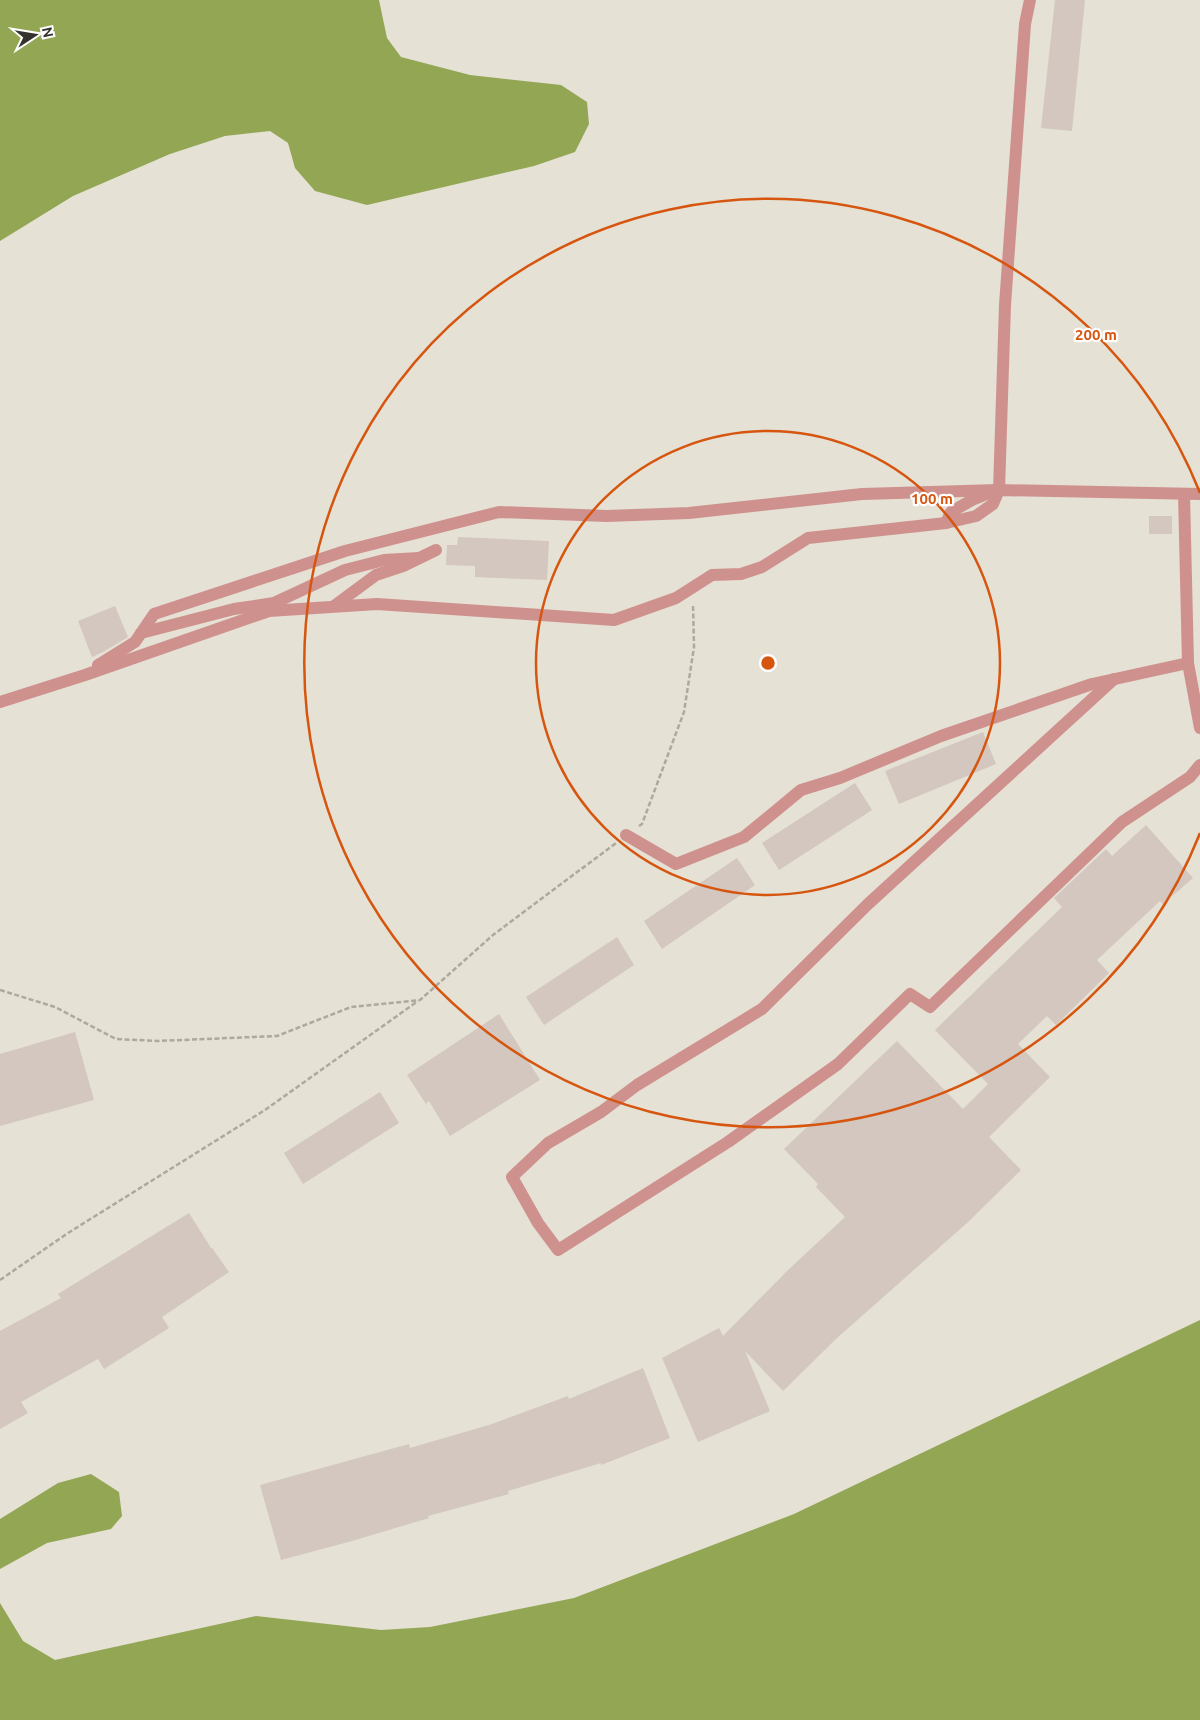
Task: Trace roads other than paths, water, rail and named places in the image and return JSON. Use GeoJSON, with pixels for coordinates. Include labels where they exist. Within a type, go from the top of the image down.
{"type":"FeatureCollection","features":[{"type":"Feature","properties":{"kind":"street"},"geometry":{"type":"LineString","coordinates":[[0,702],[85,675],[269,611],[377,604],[614,620],[676,598],[712,575],[741,574],[762,567],[808,538],[946,523],[976,516],[994,504],[999,490],[1005,305],[1025,24],[1030,0]]}},
{"type":"Feature","properties":{"kind":"street"},"geometry":{"type":"LineString","coordinates":[[85,675],[135,642],[154,614],[345,551],[499,512],[607,516],[689,513],[862,494],[999,490],[1200,494]]}},
{"type":"Feature","properties":{"kind":"street"},"geometry":{"type":"LineString","coordinates":[[1184,494],[1188,663],[1200,728]]}},
{"type":"Feature","properties":{"kind":"street"},"geometry":{"type":"LineString","coordinates":[[333,607],[376,575],[403,566],[436,550]]}},
{"type":"Feature","properties":{"kind":"street"},"geometry":{"type":"LineString","coordinates":[[141,633],[234,609],[274,603],[345,570],[384,560],[419,558]]}},
{"type":"Feature","properties":{"kind":"street"},"geometry":{"type":"LineString","coordinates":[[626,835],[676,864],[744,837],[801,790],[840,778],[941,736],[1092,684],[1188,663]]}},
{"type":"Feature","properties":{"kind":"street"},"geometry":{"type":"LineString","coordinates":[[1114,679],[867,905],[762,1009],[637,1085],[600,1112],[548,1143],[512,1177],[538,1223],[558,1250],[728,1142],[838,1064],[910,994],[930,1007],[1122,822],[1190,777],[1200,765]]}}]}
